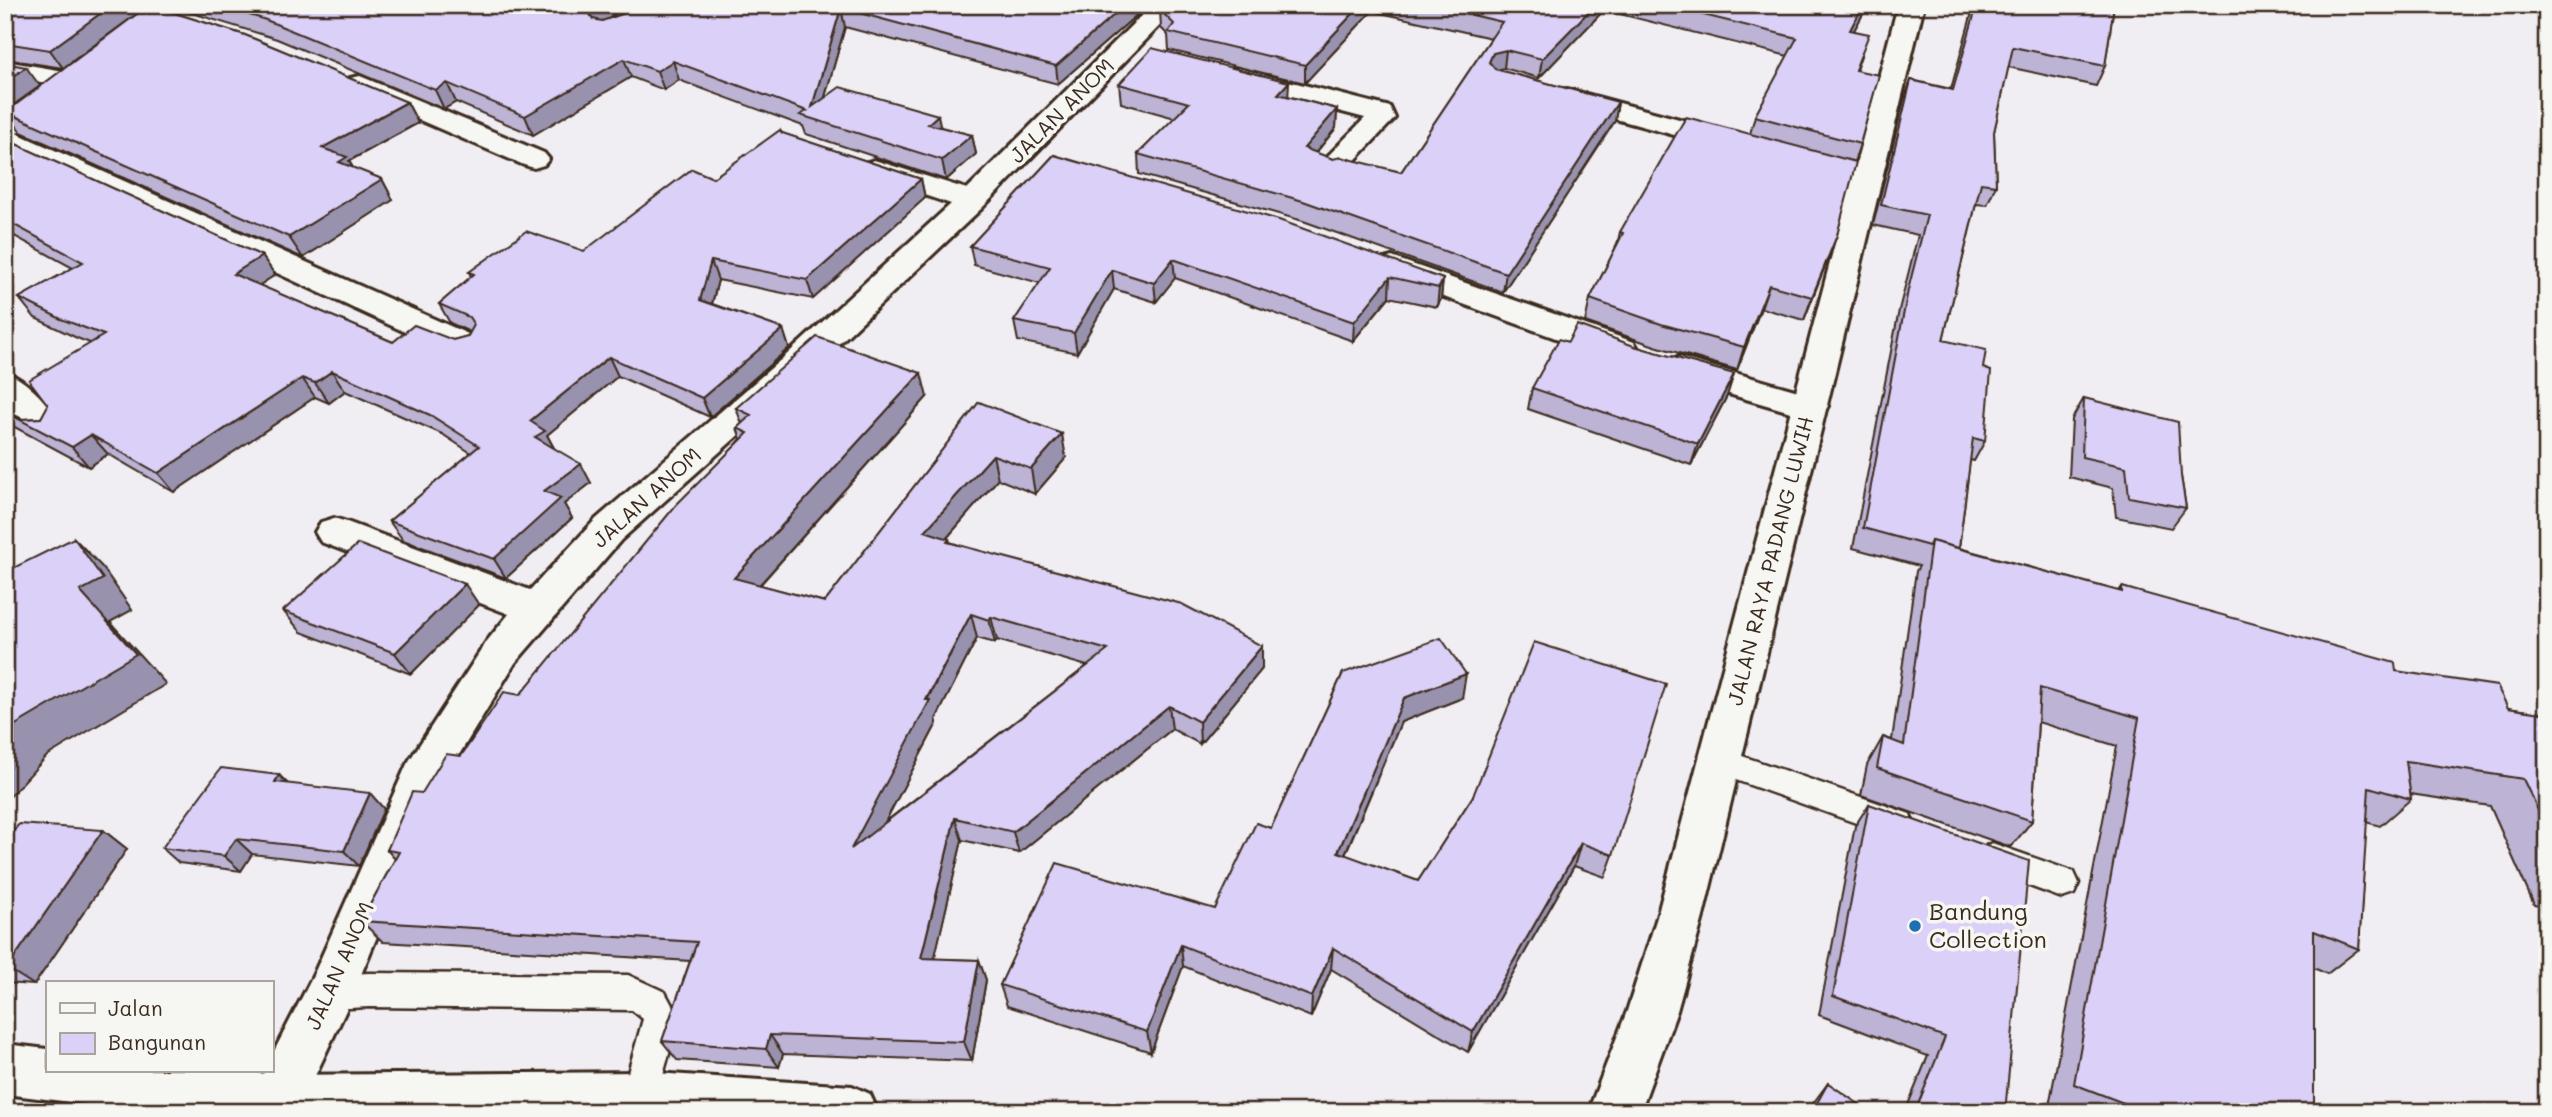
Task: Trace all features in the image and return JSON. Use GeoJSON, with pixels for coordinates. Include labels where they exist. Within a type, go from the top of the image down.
{"type":"FeatureCollection","features":[{"type":"Feature","properties":{"kind":"street","name":"JALAN ANOM"},"geometry":{"type":"LineString","coordinates":[[276,1101],[330,992],[422,777],[501,652],[537,607],[608,530],[796,365],[972,201],[1034,155],[1136,52],[1167,5]]}},
{"type":"Feature","properties":{"kind":"street","name":"JALAN RAYA PADANG LUWIH"},"geometry":{"type":"LineString","coordinates":[[1614,1112],[1652,1011],[1680,917],[1811,405],[1852,174],[1911,5]]}},
{"type":"Feature","properties":{"kind":"street"},"geometry":{"type":"LineString","coordinates":[[5,128],[98,59],[173,14]]}},
{"type":"Feature","properties":{"kind":"street"},"geometry":{"type":"LineString","coordinates":[[5,69],[70,80]]}},
{"type":"Feature","properties":{"kind":"street"},"geometry":{"type":"LineString","coordinates":[[1212,70],[1380,113],[1381,118],[1333,167]]}},
{"type":"Feature","properties":{"kind":"street"},"geometry":{"type":"LineString","coordinates":[[341,77],[534,159]]}},
{"type":"Feature","properties":{"kind":"street"},"geometry":{"type":"LineString","coordinates":[[1543,90],[1758,149]]}},
{"type":"Feature","properties":{"kind":"street"},"geometry":{"type":"LineString","coordinates":[[5,137],[465,346]]}},
{"type":"Feature","properties":{"kind":"street"},"geometry":{"type":"LineString","coordinates":[[850,161],[972,201]]}},
{"type":"Feature","properties":{"kind":"street"},"geometry":{"type":"LineString","coordinates":[[1359,255],[1642,357],[1811,405]]}},
{"type":"Feature","properties":{"kind":"street"},"geometry":{"type":"LineString","coordinates":[[5,384],[45,426]]}},
{"type":"Feature","properties":{"kind":"street"},"geometry":{"type":"LineString","coordinates":[[334,531],[453,579],[537,607]]}},
{"type":"Feature","properties":{"kind":"street"},"geometry":{"type":"LineString","coordinates":[[5,1069],[191,1103],[640,1098],[852,1112]]}},
{"type":"Feature","properties":{"kind":"lane"},"geometry":{"type":"LineString","coordinates":[[1719,761],[1922,833]]}},
{"type":"Feature","properties":{"kind":"lane"},"geometry":{"type":"LineString","coordinates":[[1961,847],[2062,883]]}},
{"type":"Feature","properties":{"kind":"lane"},"geometry":{"type":"LineString","coordinates":[[330,992],[628,992],[643,997],[653,1002],[661,1018],[640,1098]]}},
{"type":"Feature","properties":{"kind":"building"},"geometry":{"type":"Polygon","coordinates":[[[5,5],[112,5],[50,50],[5,43],[5,5]]]}},
{"type":"Feature","properties":{"kind":"building"},"geometry":{"type":"Polygon","coordinates":[[[149,5],[245,35],[407,102],[322,148],[347,157],[339,162],[382,179],[289,237],[6,112],[149,5]]]}},
{"type":"Feature","properties":{"kind":"building"},"geometry":{"type":"Polygon","coordinates":[[[217,5],[596,5],[588,11],[593,19],[602,21],[628,12],[636,5],[1125,5],[1056,66],[841,8],[812,107],[840,87],[938,115],[928,124],[972,135],[942,160],[800,115],[807,111],[673,61],[657,71],[624,59],[525,116],[447,83],[435,90],[266,20],[217,5]]]}},
{"type":"Feature","properties":{"kind":"building"},"geometry":{"type":"Polygon","coordinates":[[[1165,5],[1361,5],[1305,65],[1168,32],[1174,24],[1160,10],[1165,5]]]}},
{"type":"Feature","properties":{"kind":"building"},"geometry":{"type":"Polygon","coordinates":[[[1430,5],[1595,5],[1542,59],[1506,50],[1493,53],[1489,62],[1495,69],[1618,102],[1506,273],[1303,201],[1138,154],[1189,103],[1119,84],[1152,48],[1289,82],[1278,94],[1337,109],[1304,148],[1333,159],[1341,157],[1401,172],[1502,22],[1430,5]]]}},
{"type":"Feature","properties":{"kind":"building"},"geometry":{"type":"Polygon","coordinates":[[[1663,5],[1863,5],[1850,30],[1869,34],[1855,70],[1879,75],[1860,144],[1755,116],[1797,38],[1663,5]]]}},
{"type":"Feature","properties":{"kind":"building"},"geometry":{"type":"Polygon","coordinates":[[[1977,5],[2114,5],[2105,66],[2013,47],[1994,132],[1996,185],[1981,183],[1943,340],[1986,350],[1983,368],[1991,371],[1985,441],[1973,438],[1959,548],[1931,541],[1929,546],[1863,528],[1908,290],[1927,215],[1881,205],[1911,80],[1953,90],[1977,5]]]}},
{"type":"Feature","properties":{"kind":"building"},"geometry":{"type":"Polygon","coordinates":[[[5,63],[26,67],[5,82],[5,63]]]}},
{"type":"Feature","properties":{"kind":"building"},"geometry":{"type":"Polygon","coordinates":[[[1686,117],[1856,162],[1837,235],[1812,297],[1769,285],[1744,347],[1661,324],[1590,299],[1623,233],[1620,232],[1686,117]]]}},
{"type":"Feature","properties":{"kind":"building"},"geometry":{"type":"Polygon","coordinates":[[[780,130],[782,133],[921,179],[807,280],[711,261],[700,300],[783,329],[702,398],[609,357],[530,421],[545,431],[535,437],[581,464],[544,491],[561,498],[494,559],[389,521],[479,446],[430,415],[332,371],[315,383],[302,378],[158,473],[91,435],[72,447],[5,412],[5,409],[22,419],[41,418],[48,405],[29,380],[104,335],[61,319],[19,298],[83,262],[5,220],[5,139],[262,256],[233,274],[393,342],[414,325],[453,340],[468,336],[474,325],[469,317],[439,304],[474,274],[469,272],[526,231],[584,251],[692,169],[713,178],[780,130]]]}},
{"type":"Feature","properties":{"kind":"building"},"geometry":{"type":"Polygon","coordinates":[[[1054,155],[1279,220],[1443,279],[1439,288],[1390,277],[1354,322],[1173,259],[1154,283],[1112,270],[1074,333],[1014,321],[1050,267],[970,246],[1054,155]]]}},
{"type":"Feature","properties":{"kind":"building"},"geometry":{"type":"Polygon","coordinates":[[[1577,325],[1634,346],[1734,374],[1698,444],[1532,388],[1559,339],[1568,342],[1577,325]]]}},
{"type":"Feature","properties":{"kind":"building"},"geometry":{"type":"Polygon","coordinates":[[[817,337],[921,373],[734,578],[825,602],[979,402],[1062,434],[1031,469],[993,455],[925,531],[949,539],[947,542],[1182,604],[1262,646],[1199,722],[1169,706],[1013,832],[955,818],[921,958],[979,960],[964,1042],[770,1035],[766,1049],[662,1041],[697,942],[361,921],[399,852],[387,850],[412,792],[422,793],[446,754],[461,756],[504,692],[520,695],[676,505],[748,433],[737,428],[751,415],[736,408],[817,337]],[[971,614],[926,700],[930,700],[851,849],[1108,650],[991,617],[989,620],[971,614]]]}},
{"type":"Feature","properties":{"kind":"building"},"geometry":{"type":"Polygon","coordinates":[[[2084,398],[2178,422],[2186,508],[2129,497],[2126,467],[2082,457],[2084,398]]]}},
{"type":"Feature","properties":{"kind":"building"},"geometry":{"type":"Polygon","coordinates":[[[74,538],[103,579],[80,591],[136,654],[12,727],[5,735],[5,572],[74,538]]]}},
{"type":"Feature","properties":{"kind":"building"},"geometry":{"type":"Polygon","coordinates":[[[1931,541],[2122,592],[2122,587],[2395,663],[2396,671],[2497,686],[2508,708],[2547,714],[2547,829],[2523,779],[2406,761],[2411,799],[2369,787],[2359,949],[2314,931],[2314,1112],[2147,1112],[2074,1084],[2139,718],[2040,688],[2032,821],[1877,768],[1883,737],[1904,745],[1931,541]]]}},
{"type":"Feature","properties":{"kind":"building"},"geometry":{"type":"Polygon","coordinates":[[[358,544],[465,584],[395,653],[283,611],[358,544]]]}},
{"type":"Feature","properties":{"kind":"building"},"geometry":{"type":"Polygon","coordinates":[[[1441,638],[1466,674],[1404,698],[1338,852],[1418,881],[1473,796],[1534,642],[1666,684],[1613,855],[1581,843],[1473,1032],[1333,948],[1312,997],[1181,945],[1147,1032],[1000,985],[1057,863],[1215,909],[1256,823],[1271,828],[1343,673],[1441,638]]]}},
{"type":"Feature","properties":{"kind":"building"},"geometry":{"type":"Polygon","coordinates":[[[221,768],[279,775],[275,782],[370,793],[344,851],[236,839],[224,856],[162,848],[221,768]]]}},
{"type":"Feature","properties":{"kind":"building"},"geometry":{"type":"Polygon","coordinates":[[[1869,804],[2029,861],[2005,1112],[1915,1112],[1945,1037],[1833,996],[1869,804]]]}},
{"type":"Feature","properties":{"kind":"building"},"geometry":{"type":"Polygon","coordinates":[[[19,824],[103,830],[5,968],[5,841],[19,824]]]}},
{"type":"Feature","properties":{"kind":"building"},"geometry":{"type":"Polygon","coordinates":[[[1828,1083],[1870,1112],[1812,1112],[1828,1083]]]}},
{"type":"Feature","properties":{"kind":"place","name":"Bandung Collection"},"geometry":{"type":"Point","coordinates":[1915,926]}}]}
